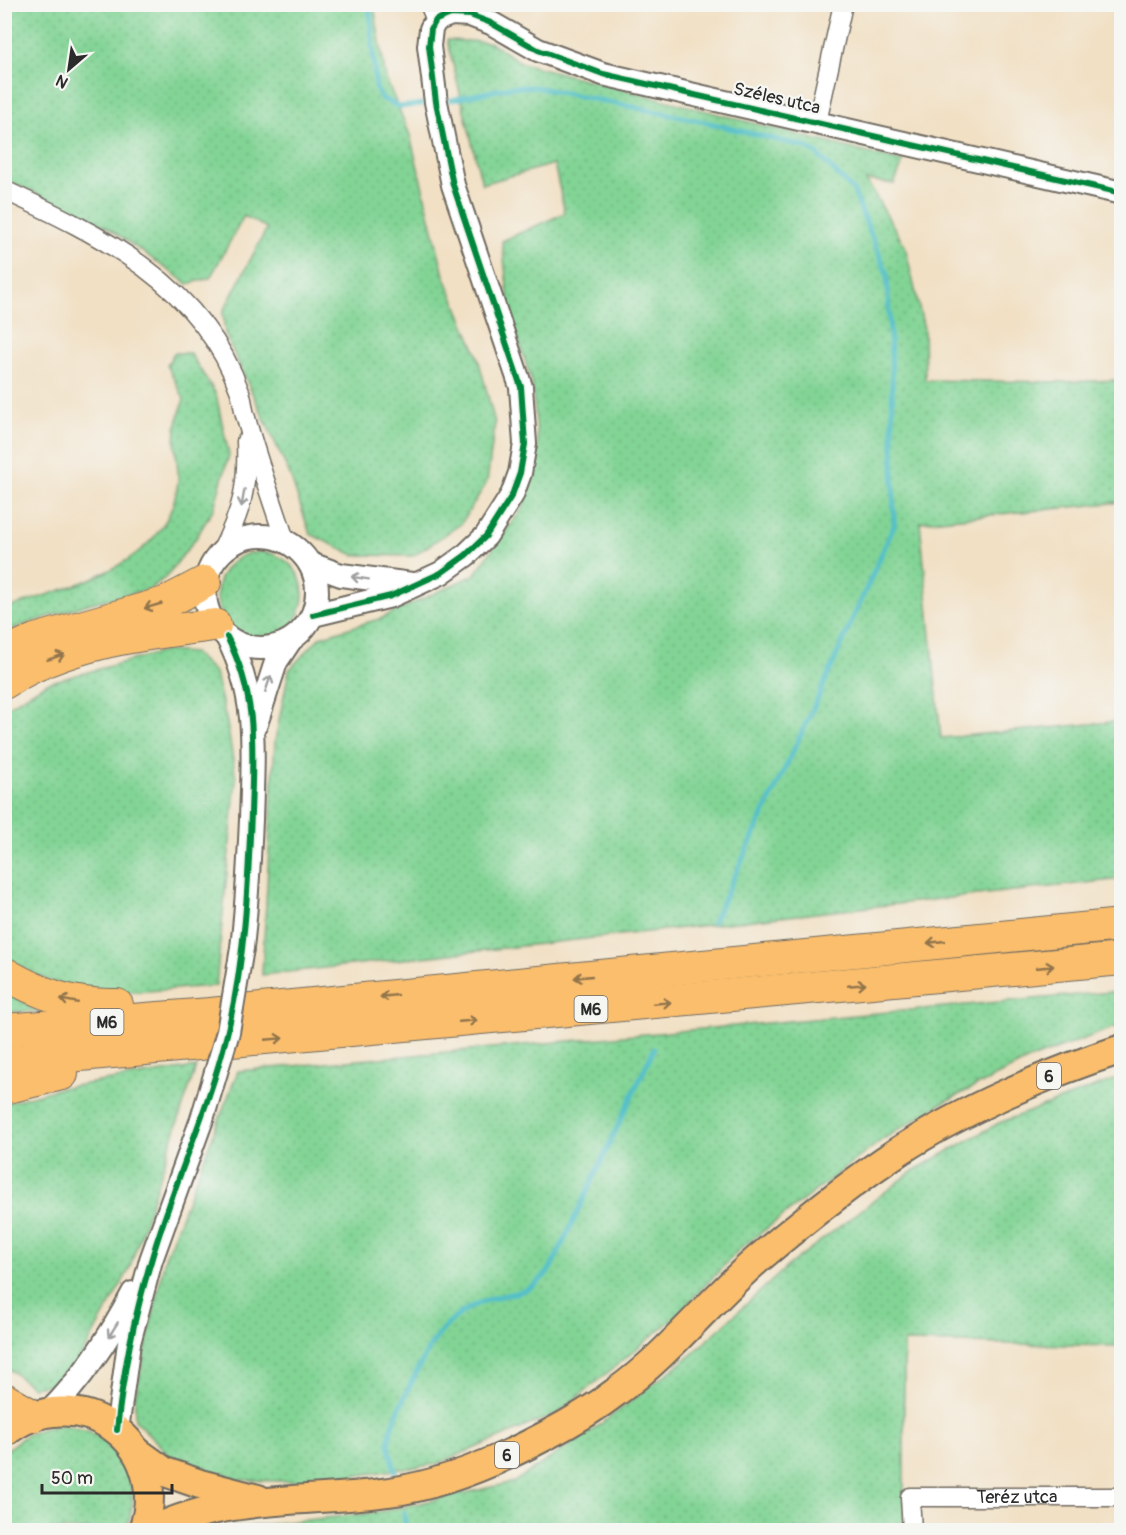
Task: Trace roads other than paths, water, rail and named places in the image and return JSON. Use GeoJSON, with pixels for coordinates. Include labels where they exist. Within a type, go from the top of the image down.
{"type":"FeatureCollection","features":[{"type":"Feature","properties":{"kind":"highway"},"geometry":{"type":"LineString","coordinates":[[4,653],[35,640],[165,603],[205,582]]}},
{"type":"Feature","properties":{"kind":"highway"},"geometry":{"type":"LineString","coordinates":[[4,683],[50,658],[81,649],[162,631],[221,631]]}},
{"type":"Feature","properties":{"kind":"highway","name":"M6"},"geometry":{"type":"LineString","coordinates":[[4,1030],[210,1014],[1122,925]]}},
{"type":"Feature","properties":{"kind":"highway","name":"M6"},"geometry":{"type":"LineString","coordinates":[[4,1062],[195,1047],[1122,959]]}},
{"type":"Feature","properties":{"kind":"highway"},"geometry":{"type":"LineString","coordinates":[[4,973],[50,997],[68,1002],[107,1005],[155,1004],[210,1014]]}},
{"type":"Feature","properties":{"kind":"highway"},"geometry":{"type":"LineString","coordinates":[[4,1088],[195,1047]]}},
{"type":"Feature","properties":{"kind":"highway"},"geometry":{"type":"LineString","coordinates":[[4,1399],[41,1414]]}},
{"type":"Feature","properties":{"kind":"main road","name":"6"},"geometry":{"type":"LineString","coordinates":[[154,1530],[193,1514],[272,1502],[391,1492],[421,1485],[488,1462],[546,1436],[617,1392],[658,1356],[757,1260],[849,1186],[901,1150],[1023,1087],[1122,1049]]}},
{"type":"Feature","properties":{"kind":"main road","name":"6"},"geometry":{"type":"LineString","coordinates":[[41,1414],[85,1414],[117,1430],[136,1451],[165,1472],[200,1484],[272,1502]]}},
{"type":"Feature","properties":{"kind":"main road"},"geometry":{"type":"LineString","coordinates":[[4,1433],[41,1414]]}},
{"type":"Feature","properties":{"kind":"main road","name":"6"},"geometry":{"type":"LineString","coordinates":[[136,1451],[146,1472],[150,1494],[148,1516],[143,1530]]}},
{"type":"Feature","properties":{"kind":"street"},"geometry":{"type":"LineString","coordinates":[[817,122],[843,4]]}},
{"type":"Feature","properties":{"kind":"street"},"geometry":{"type":"LineString","coordinates":[[314,615],[391,596],[412,584],[441,573],[465,555],[486,536],[512,495],[525,444],[525,413],[514,363],[461,217],[442,138],[429,46],[433,12]]}},
{"type":"Feature","properties":{"kind":"street","name":"Széles utca"},"geometry":{"type":"LineString","coordinates":[[433,12],[470,15],[491,23],[538,50],[603,74],[1122,193]]}},
{"type":"Feature","properties":{"kind":"street"},"geometry":{"type":"LineString","coordinates":[[4,190],[63,217],[124,251],[172,288],[197,314],[218,346],[240,392],[246,418],[285,540]]}},
{"type":"Feature","properties":{"kind":"street"},"geometry":{"type":"LineString","coordinates":[[117,1430],[129,1343],[151,1260],[202,1119],[228,1032],[242,948],[247,904],[254,731],[248,690],[240,662],[208,612],[205,582],[211,566],[240,515],[248,473],[246,418]]}},
{"type":"Feature","properties":{"kind":"street"},"geometry":{"type":"LineString","coordinates":[[221,552],[234,542],[251,536],[285,540],[300,550],[311,564],[317,580],[314,615],[304,630],[290,641],[274,648],[257,649],[241,645],[221,631]]}},
{"type":"Feature","properties":{"kind":"street"},"geometry":{"type":"LineString","coordinates":[[311,564],[342,575],[412,584]]}},
{"type":"Feature","properties":{"kind":"street"},"geometry":{"type":"LineString","coordinates":[[254,731],[276,662],[290,641]]}},
{"type":"Feature","properties":{"kind":"street"},"geometry":{"type":"LineString","coordinates":[[41,1414],[73,1389],[115,1329],[151,1260]]}},
{"type":"Feature","properties":{"kind":"street","name":"Teréz utca"},"geometry":{"type":"LineString","coordinates":[[912,1530],[910,1497],[1122,1497]]}},
{"type":"Feature","properties":{"kind":"waterway"},"geometry":{"type":"LineString","coordinates":[[369,4],[376,88],[381,98],[400,107],[422,104]]}},
{"type":"Feature","properties":{"kind":"waterway"},"geometry":{"type":"LineString","coordinates":[[451,100],[511,87],[535,87],[701,121],[806,147],[817,154],[853,190],[887,274],[892,375],[894,526],[816,702],[713,922]]}},
{"type":"Feature","properties":{"kind":"waterway"},"geometry":{"type":"LineString","coordinates":[[395,1471],[389,1443],[392,1428],[432,1343],[451,1321],[463,1312],[488,1299],[518,1292],[535,1285],[552,1266],[654,1049]]}},
{"type":"Feature","properties":{"kind":"waterway"},"geometry":{"type":"LineString","coordinates":[[404,1513],[406,1530]]}}]}
